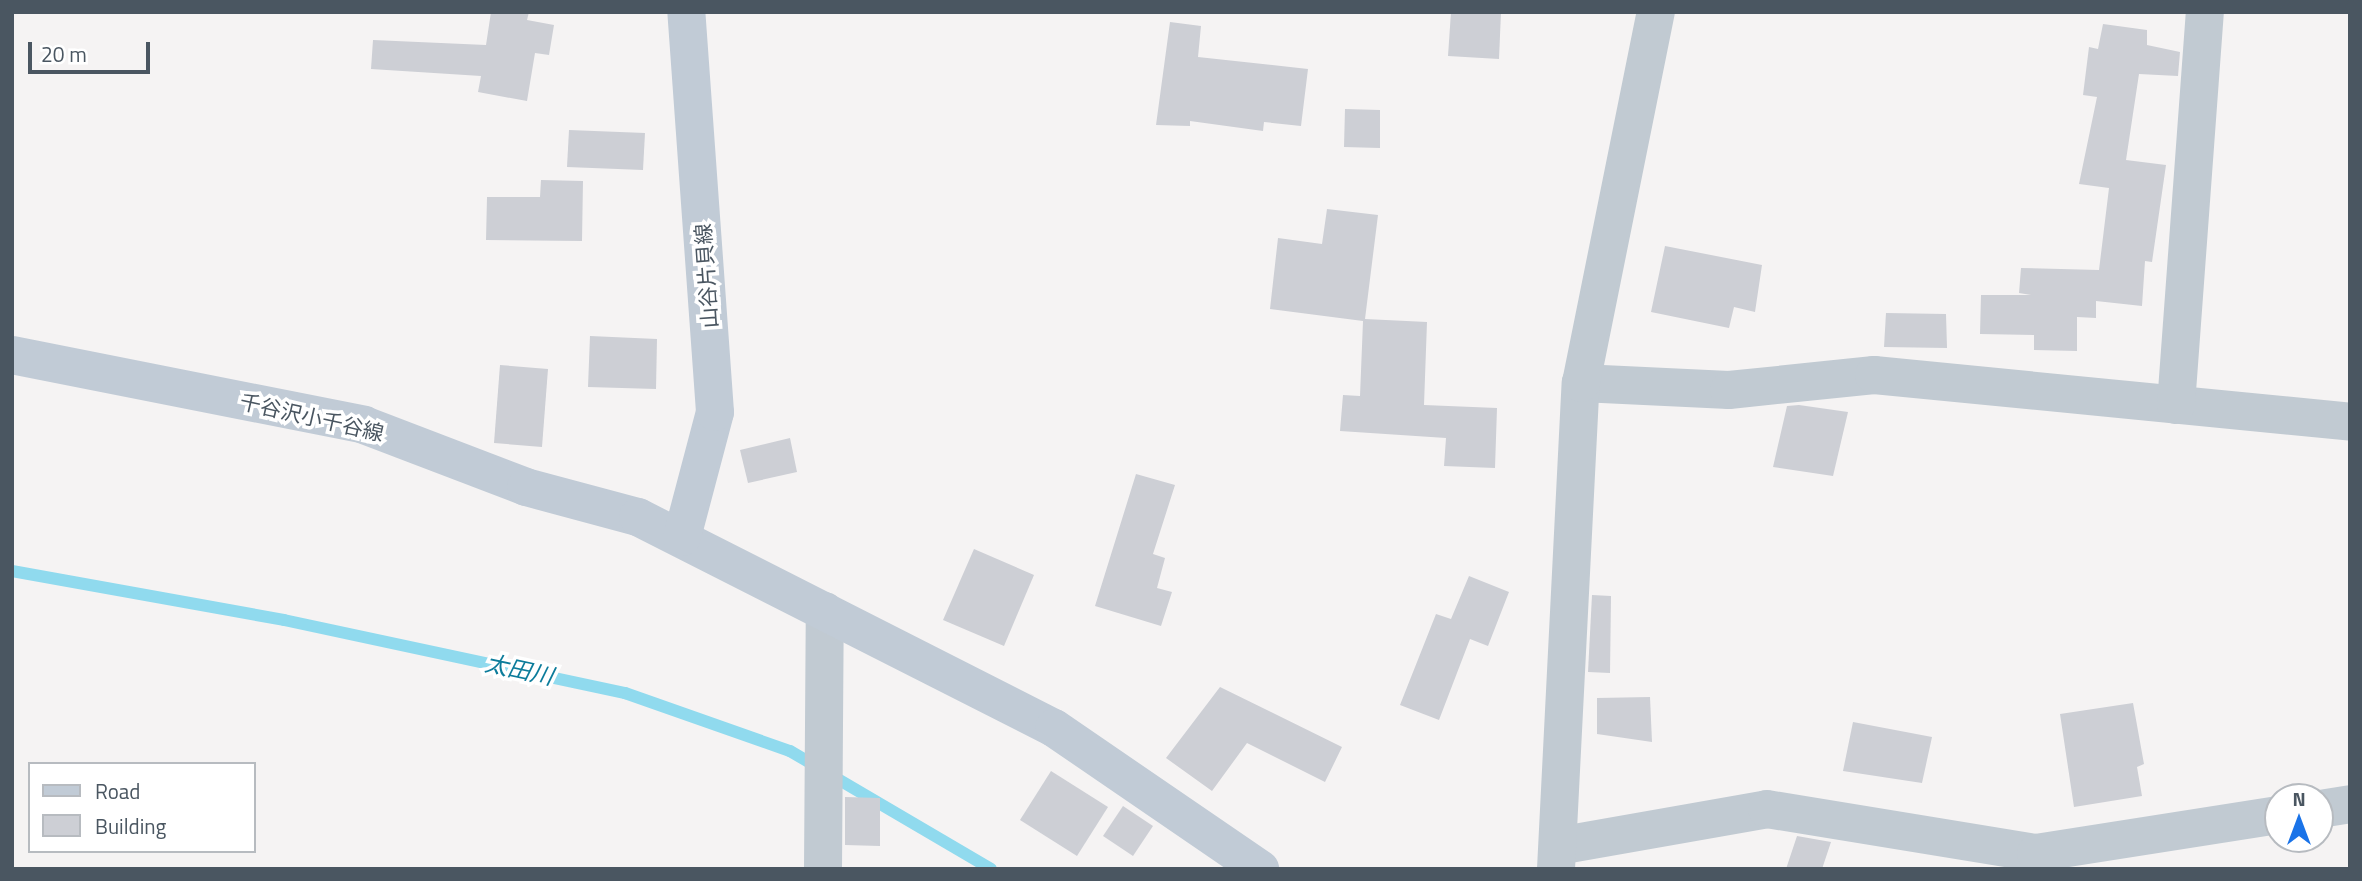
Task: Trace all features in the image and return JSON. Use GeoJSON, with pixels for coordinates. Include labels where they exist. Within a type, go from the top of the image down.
{"type":"FeatureCollection","features":[{"type":"Feature","properties":{"kind":"main road","name":"山谷片貝線"},"geometry":{"type":"LineString","coordinates":[[682,537],[715,412],[686,12]]}},
{"type":"Feature","properties":{"kind":"main road","name":"千谷沢小千谷線"},"geometry":{"type":"LineString","coordinates":[[12,355],[364,425],[526,487],[638,517],[1054,728],[1260,869]]}},
{"type":"Feature","properties":{"kind":"street"},"geometry":{"type":"LineString","coordinates":[[1656,12],[1581,383],[1557,857],[1767,809],[2036,853],[2264,818]]}},
{"type":"Feature","properties":{"kind":"street"},"geometry":{"type":"LineString","coordinates":[[2176,405],[2205,12]]}},
{"type":"Feature","properties":{"kind":"street"},"geometry":{"type":"LineString","coordinates":[[1581,383],[1729,390],[1874,375],[2350,422]]}},
{"type":"Feature","properties":{"kind":"street"},"geometry":{"type":"LineString","coordinates":[[823,869],[825,611]]}},
{"type":"Feature","properties":{"kind":"building"},"geometry":{"type":"Polygon","coordinates":[[[491,12],[529,12],[527,20],[554,25],[549,55],[535,53],[527,101],[478,92],[481,76],[371,69],[373,40],[486,45],[491,12]]]}},
{"type":"Feature","properties":{"kind":"building"},"geometry":{"type":"Polygon","coordinates":[[[1451,12],[1501,12],[1499,59],[1448,56],[1451,12]]]}},
{"type":"Feature","properties":{"kind":"building"},"geometry":{"type":"Polygon","coordinates":[[[1170,22],[1201,26],[1198,57],[1308,69],[1301,126],[1264,122],[1263,131],[1190,121],[1190,126],[1156,125],[1170,22]]]}},
{"type":"Feature","properties":{"kind":"building"},"geometry":{"type":"Polygon","coordinates":[[[2103,24],[2147,30],[2147,45],[2180,52],[2178,76],[2139,74],[2126,160],[2166,165],[2152,262],[2145,261],[2142,306],[2096,301],[2096,318],[2077,317],[2077,351],[2034,350],[2034,335],[1980,334],[1981,295],[2031,295],[2019,293],[2021,268],[2099,270],[2109,188],[2079,184],[2097,97],[2083,95],[2089,47],[2098,49],[2103,24]]]}},
{"type":"Feature","properties":{"kind":"building"},"geometry":{"type":"Polygon","coordinates":[[[1345,109],[1380,110],[1380,148],[1344,147],[1345,109]]]}},
{"type":"Feature","properties":{"kind":"building"},"geometry":{"type":"Polygon","coordinates":[[[569,130],[645,133],[643,170],[567,167],[569,130]]]}},
{"type":"Feature","properties":{"kind":"building"},"geometry":{"type":"Polygon","coordinates":[[[541,180],[583,181],[582,241],[486,240],[487,197],[540,197],[541,180]]]}},
{"type":"Feature","properties":{"kind":"building"},"geometry":{"type":"Polygon","coordinates":[[[1327,209],[1378,215],[1365,319],[1427,322],[1424,405],[1497,408],[1495,468],[1444,466],[1446,438],[1340,431],[1343,395],[1360,396],[1363,321],[1270,309],[1278,238],[1322,244],[1327,209]]]}},
{"type":"Feature","properties":{"kind":"building"},"geometry":{"type":"Polygon","coordinates":[[[1665,246],[1762,265],[1755,312],[1734,307],[1729,328],[1651,312],[1665,246]]]}},
{"type":"Feature","properties":{"kind":"building"},"geometry":{"type":"Polygon","coordinates":[[[1886,313],[1946,314],[1947,348],[1884,347],[1886,313]]]}},
{"type":"Feature","properties":{"kind":"building"},"geometry":{"type":"Polygon","coordinates":[[[590,336],[657,339],[656,389],[588,387],[590,336]]]}},
{"type":"Feature","properties":{"kind":"building"},"geometry":{"type":"Polygon","coordinates":[[[500,365],[548,369],[542,447],[494,443],[500,365]]]}},
{"type":"Feature","properties":{"kind":"building"},"geometry":{"type":"Polygon","coordinates":[[[1799,405],[1848,412],[1833,476],[1773,467],[1787,406],[1799,405]]]}},
{"type":"Feature","properties":{"kind":"building"},"geometry":{"type":"Polygon","coordinates":[[[790,438],[797,472],[748,483],[740,450],[790,438]]]}},
{"type":"Feature","properties":{"kind":"building"},"geometry":{"type":"Polygon","coordinates":[[[1136,474],[1175,485],[1153,554],[1165,558],[1157,588],[1172,592],[1161,626],[1095,606],[1136,474]]]}},
{"type":"Feature","properties":{"kind":"building"},"geometry":{"type":"Polygon","coordinates":[[[974,549],[1034,575],[1004,646],[943,620],[974,549]]]}},
{"type":"Feature","properties":{"kind":"building"},"geometry":{"type":"Polygon","coordinates":[[[1469,576],[1509,592],[1488,646],[1470,639],[1439,720],[1400,705],[1436,614],[1451,619],[1469,576]]]}},
{"type":"Feature","properties":{"kind":"building"},"geometry":{"type":"Polygon","coordinates":[[[1592,595],[1611,596],[1610,673],[1588,672],[1592,595]]]}},
{"type":"Feature","properties":{"kind":"building"},"geometry":{"type":"Polygon","coordinates":[[[1220,687],[1342,747],[1325,782],[1247,743],[1212,791],[1166,758],[1220,687]]]}},
{"type":"Feature","properties":{"kind":"building"},"geometry":{"type":"Polygon","coordinates":[[[1650,697],[1652,742],[1597,734],[1597,698],[1650,697]]]}},
{"type":"Feature","properties":{"kind":"building"},"geometry":{"type":"Polygon","coordinates":[[[2133,703],[2144,764],[2137,767],[2142,796],[2074,807],[2060,714],[2133,703]]]}},
{"type":"Feature","properties":{"kind":"building"},"geometry":{"type":"Polygon","coordinates":[[[1853,722],[1932,737],[1922,783],[1843,771],[1853,722]]]}},
{"type":"Feature","properties":{"kind":"building"},"geometry":{"type":"Polygon","coordinates":[[[1051,771],[1108,807],[1077,856],[1020,820],[1051,771]]]}},
{"type":"Feature","properties":{"kind":"building"},"geometry":{"type":"Polygon","coordinates":[[[845,797],[880,798],[880,846],[845,845],[845,797]]]}},
{"type":"Feature","properties":{"kind":"building"},"geometry":{"type":"Polygon","coordinates":[[[1123,806],[1153,826],[1133,856],[1103,836],[1123,806]]]}},
{"type":"Feature","properties":{"kind":"building"},"geometry":{"type":"Polygon","coordinates":[[[1797,836],[1831,842],[1822,869],[1786,869],[1797,836]]]}},
{"type":"Feature","properties":{"kind":"waterway","name":"太田川"},"geometry":{"type":"LineString","coordinates":[[12,571],[284,620],[625,693],[790,751],[991,869]]}}]}
